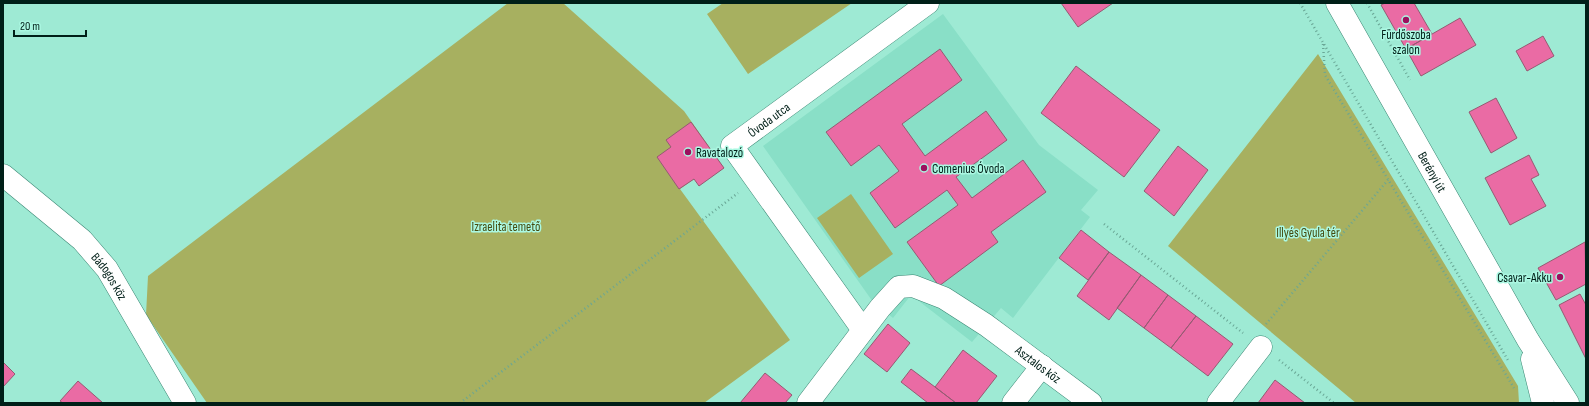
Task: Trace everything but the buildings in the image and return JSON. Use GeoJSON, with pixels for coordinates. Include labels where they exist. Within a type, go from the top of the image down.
{"type":"FeatureCollection","features":[{"type":"Feature","properties":{"kind":"street","name":"Óvoda utca"},"geometry":{"type":"LineString","coordinates":[[863,330],[732,146],[928,3]]}},
{"type":"Feature","properties":{"kind":"street","name":"Berényi út"},"geometry":{"type":"LineString","coordinates":[[1337,3],[1528,340],[1568,403]]}},
{"type":"Feature","properties":{"kind":"street","name":"Bádogos köz"},"geometry":{"type":"LineString","coordinates":[[3,175],[82,240],[107,269],[185,403]]}},
{"type":"Feature","properties":{"kind":"street","name":"Asztalos köz"},"geometry":{"type":"LineString","coordinates":[[808,403],[880,308],[899,287],[913,286],[944,298],[986,325],[1091,403]]}},
{"type":"Feature","properties":{"kind":"street","name":"Berényi út"},"geometry":{"type":"LineString","coordinates":[[1528,340],[1543,403]]}},
{"type":"Feature","properties":{"kind":"street"},"geometry":{"type":"LineString","coordinates":[[1218,403],[1257,343]]}},
{"type":"Feature","properties":{"kind":"street"},"geometry":{"type":"LineString","coordinates":[[1013,403],[1042,366]]}},
{"type":"Feature","properties":{"kind":"path"},"geometry":{"type":"LineString","coordinates":[[1300,3],[1510,364]]}},
{"type":"Feature","properties":{"kind":"path"},"geometry":{"type":"LineString","coordinates":[[1322,42],[1325,75],[1515,390]]}},
{"type":"Feature","properties":{"kind":"path"},"geometry":{"type":"LineString","coordinates":[[460,403],[756,179]]}},
{"type":"Feature","properties":{"kind":"path"},"geometry":{"type":"LineString","coordinates":[[1257,343],[1388,180]]}},
{"type":"Feature","properties":{"kind":"path"},"geometry":{"type":"LineString","coordinates":[[1104,224],[1334,403]]}},
{"type":"Feature","properties":{"kind":"shaded area","name":"Comenius Óvoda"},"geometry":{"type":"Polygon","coordinates":[[[943,14],[1039,145],[1098,190],[1081,210],[1090,217],[1013,318],[1001,308],[972,342],[911,295],[893,318],[873,302],[763,146],[943,14]]]}},
{"type":"Feature","properties":{"kind":"green space","name":"Izraelita temető"},"geometry":{"type":"Polygon","coordinates":[[[508,3],[563,3],[684,111],[724,168],[694,179],[680,189],[790,340],[704,403],[207,403],[146,315],[148,276],[508,3]]]}},
{"type":"Feature","properties":{"kind":"green space"},"geometry":{"type":"Polygon","coordinates":[[[723,3],[852,3],[748,74],[707,14],[723,3]]]}},
{"type":"Feature","properties":{"kind":"green space","name":"Illyés Gyula tér"},"geometry":{"type":"Polygon","coordinates":[[[1318,54],[1518,386],[1519,403],[1356,403],[1168,246],[1318,54]]]}},
{"type":"Feature","properties":{"kind":"green space"},"geometry":{"type":"Polygon","coordinates":[[[851,194],[893,254],[859,278],[817,218],[851,194]]]}},
{"type":"Feature","properties":{"kind":"place","name":"Fürdőszoba szalon"},"geometry":{"type":"Point","coordinates":[1406,20]}},
{"type":"Feature","properties":{"kind":"place","name":"Ravatalozó"},"geometry":{"type":"Point","coordinates":[688,152]}},
{"type":"Feature","properties":{"kind":"place","name":"Comenius Óvoda"},"geometry":{"type":"Point","coordinates":[924,168]}},
{"type":"Feature","properties":{"kind":"place","name":"Csavar-Akku"},"geometry":{"type":"Point","coordinates":[1560,277]}}]}
